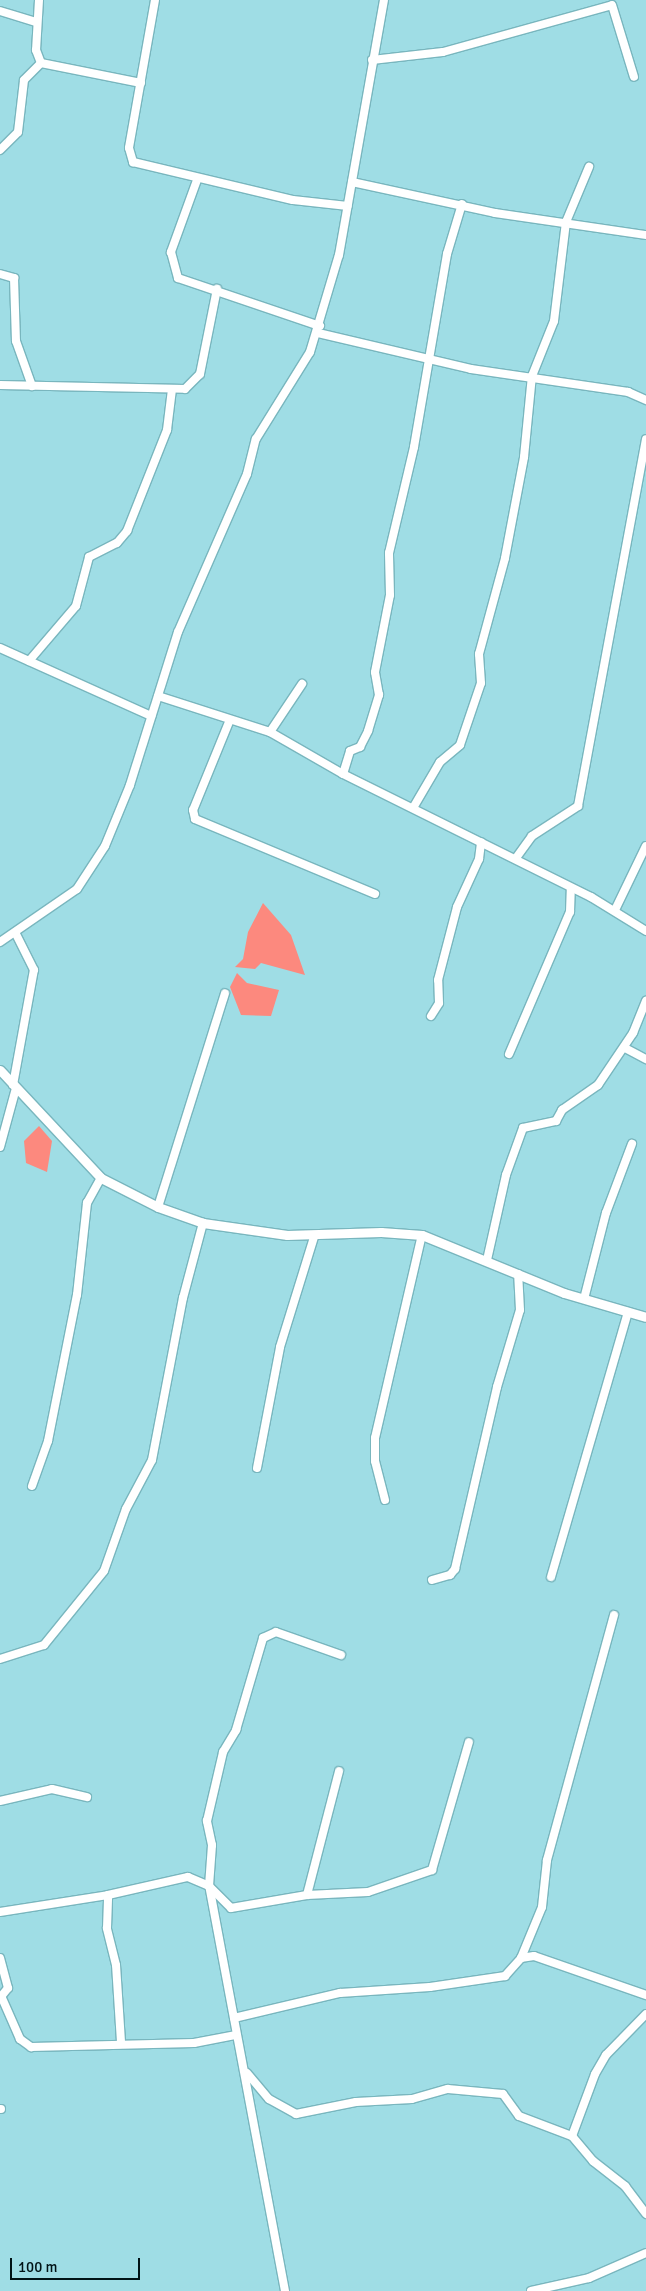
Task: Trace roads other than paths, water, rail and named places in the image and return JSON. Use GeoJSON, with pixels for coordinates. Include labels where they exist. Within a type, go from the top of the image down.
{"type":"FeatureCollection","features":[{"type":"Feature","properties":{"kind":"street"},"geometry":{"type":"LineString","coordinates":[[39,0],[36,22],[41,63]]}},
{"type":"Feature","properties":{"kind":"street"},"geometry":{"type":"LineString","coordinates":[[156,0],[129,148],[133,162],[197,180],[320,205],[348,206]]}},
{"type":"Feature","properties":{"kind":"street"},"geometry":{"type":"LineString","coordinates":[[0,942],[16,934],[63,901],[93,868],[130,786],[178,632],[247,474],[256,440],[319,330],[348,206],[384,0]]}},
{"type":"Feature","properties":{"kind":"street"},"geometry":{"type":"LineString","coordinates":[[372,60],[443,52],[612,5],[634,77]]}},
{"type":"Feature","properties":{"kind":"street"},"geometry":{"type":"LineString","coordinates":[[0,11],[36,22]]}},
{"type":"Feature","properties":{"kind":"street"},"geometry":{"type":"LineString","coordinates":[[41,63],[141,83]]}},
{"type":"Feature","properties":{"kind":"street"},"geometry":{"type":"LineString","coordinates":[[0,150],[18,132],[24,80],[41,63]]}},
{"type":"Feature","properties":{"kind":"street"},"geometry":{"type":"LineString","coordinates":[[413,808],[440,762],[460,745],[481,683],[479,654],[505,558],[524,457],[532,376],[554,321],[566,222],[589,167]]}},
{"type":"Feature","properties":{"kind":"street"},"geometry":{"type":"LineString","coordinates":[[197,180],[174,239],[172,261],[178,278],[217,289],[319,330],[429,358],[628,392],[646,400]]}},
{"type":"Feature","properties":{"kind":"street"},"geometry":{"type":"LineString","coordinates":[[352,182],[462,204],[646,235]]}},
{"type":"Feature","properties":{"kind":"street"},"geometry":{"type":"LineString","coordinates":[[343,774],[350,751],[360,747],[368,731],[379,695],[375,672],[390,595],[389,553],[429,358],[447,254],[462,204]]}},
{"type":"Feature","properties":{"kind":"street"},"geometry":{"type":"LineString","coordinates":[[0,274],[14,278],[16,342],[32,386]]}},
{"type":"Feature","properties":{"kind":"street"},"geometry":{"type":"LineString","coordinates":[[0,385],[172,392],[192,384],[200,374],[217,289]]}},
{"type":"Feature","properties":{"kind":"street"},"geometry":{"type":"LineString","coordinates":[[29,661],[76,606],[89,557],[117,543],[127,532],[167,430],[172,392]]}},
{"type":"Feature","properties":{"kind":"street"},"geometry":{"type":"LineString","coordinates":[[516,858],[532,836],[578,806],[644,462],[646,439]]}},
{"type":"Feature","properties":{"kind":"street"},"geometry":{"type":"LineString","coordinates":[[0,648],[151,716]]}},
{"type":"Feature","properties":{"kind":"street"},"geometry":{"type":"LineString","coordinates":[[270,732],[302,684]]}},
{"type":"Feature","properties":{"kind":"street"},"geometry":{"type":"LineString","coordinates":[[158,696],[229,722],[270,732],[343,774],[516,858],[615,910],[646,931]]}},
{"type":"Feature","properties":{"kind":"street"},"geometry":{"type":"LineString","coordinates":[[229,722],[192,810],[196,819],[375,894]]}},
{"type":"Feature","properties":{"kind":"street"},"geometry":{"type":"LineString","coordinates":[[431,1016],[439,1003],[438,980],[457,907],[479,859],[481,842]]}},
{"type":"Feature","properties":{"kind":"street"},"geometry":{"type":"LineString","coordinates":[[615,910],[646,846]]}},
{"type":"Feature","properties":{"kind":"street"},"geometry":{"type":"LineString","coordinates":[[510,1054],[570,912],[571,888]]}},
{"type":"Feature","properties":{"kind":"street"},"geometry":{"type":"LineString","coordinates":[[0,1147],[14,1086],[34,976],[31,959],[16,934]]}},
{"type":"Feature","properties":{"kind":"street"},"geometry":{"type":"LineString","coordinates":[[158,1207],[225,993]]}},
{"type":"Feature","properties":{"kind":"street"},"geometry":{"type":"LineString","coordinates":[[488,1260],[506,1175],[523,1128],[556,1121],[562,1110],[598,1085],[625,1048],[646,1001]]}},
{"type":"Feature","properties":{"kind":"street"},"geometry":{"type":"LineString","coordinates":[[625,1048],[646,1059]]}},
{"type":"Feature","properties":{"kind":"street"},"geometry":{"type":"LineString","coordinates":[[0,1070],[102,1178],[158,1207],[204,1223],[314,1237],[382,1232],[422,1235],[584,1299],[646,1317]]}},
{"type":"Feature","properties":{"kind":"street"},"geometry":{"type":"LineString","coordinates":[[584,1299],[606,1213],[632,1144]]}},
{"type":"Feature","properties":{"kind":"street"},"geometry":{"type":"LineString","coordinates":[[32,1486],[48,1441],[77,1295],[87,1203],[102,1178]]}},
{"type":"Feature","properties":{"kind":"street"},"geometry":{"type":"LineString","coordinates":[[0,1659],[44,1645],[104,1571],[126,1509],[152,1460],[183,1298],[204,1223]]}},
{"type":"Feature","properties":{"kind":"street"},"geometry":{"type":"LineString","coordinates":[[385,1500],[375,1461],[375,1438],[422,1235]]}},
{"type":"Feature","properties":{"kind":"street"},"geometry":{"type":"LineString","coordinates":[[258,1468],[280,1347],[314,1237]]}},
{"type":"Feature","properties":{"kind":"street"},"geometry":{"type":"LineString","coordinates":[[432,1580],[450,1575],[455,1568],[497,1387],[520,1310],[518,1274]]}},
{"type":"Feature","properties":{"kind":"street"},"geometry":{"type":"LineString","coordinates":[[551,1577],[588,1464],[628,1312]]}},
{"type":"Feature","properties":{"kind":"street"},"geometry":{"type":"LineString","coordinates":[[234,2018],[340,1993],[430,1987],[505,1976],[521,1958],[542,1906],[547,1860],[614,1615]]}},
{"type":"Feature","properties":{"kind":"street"},"geometry":{"type":"LineString","coordinates":[[285,2291],[246,2072],[236,2035],[209,1886],[211,1797],[263,1638],[276,1632],[341,1655]]}},
{"type":"Feature","properties":{"kind":"street"},"geometry":{"type":"LineString","coordinates":[[0,1912],[108,1895],[188,1877],[209,1886],[232,1908],[307,1895],[368,1892],[432,1870],[468,1742]]}},
{"type":"Feature","properties":{"kind":"street"},"geometry":{"type":"LineString","coordinates":[[307,1895],[339,1771]]}},
{"type":"Feature","properties":{"kind":"street"},"geometry":{"type":"LineString","coordinates":[[0,1801],[52,1789],[87,1797]]}},
{"type":"Feature","properties":{"kind":"street"},"geometry":{"type":"LineString","coordinates":[[108,1895],[107,1928],[116,1965],[122,2042]]}},
{"type":"Feature","properties":{"kind":"street"},"geometry":{"type":"LineString","coordinates":[[521,1958],[534,1956],[580,1970],[646,1995]]}},
{"type":"Feature","properties":{"kind":"street"},"geometry":{"type":"LineString","coordinates":[[0,1958],[8,1988],[1,1998],[20,2039],[32,2046],[122,2042],[194,2043],[236,2035]]}},
{"type":"Feature","properties":{"kind":"street"},"geometry":{"type":"LineString","coordinates":[[572,2136],[595,2074],[606,2055],[646,2014]]}},
{"type":"Feature","properties":{"kind":"street"},"geometry":{"type":"LineString","coordinates":[[246,2072],[269,2099],[296,2114],[356,2102],[412,2098],[448,2089],[480,2089],[503,2094],[519,2116],[572,2136],[593,2161],[624,2186],[646,2214]]}},
{"type":"Feature","properties":{"kind":"street"},"geometry":{"type":"LineString","coordinates":[[531,2291],[589,2278],[646,2253]]}}]}
